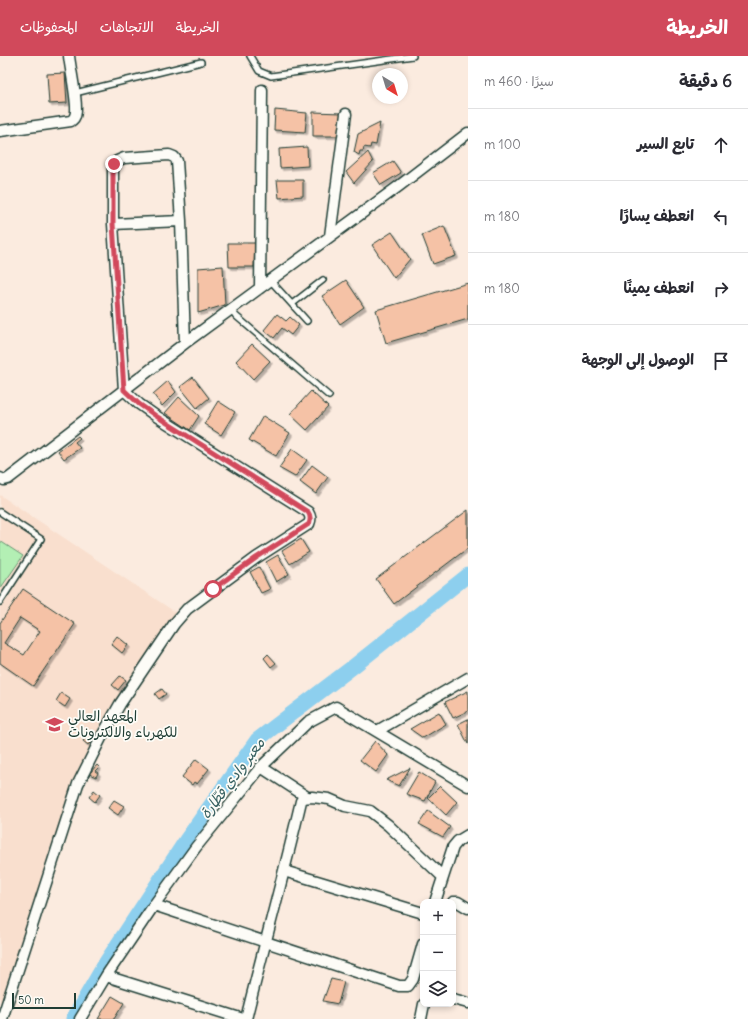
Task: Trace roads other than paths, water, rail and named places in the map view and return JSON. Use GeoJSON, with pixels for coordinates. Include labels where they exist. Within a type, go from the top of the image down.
{"type":"FeatureCollection","features":[{"type":"Feature","properties":{"kind":"street"},"geometry":{"type":"LineString","coordinates":[[0,131],[71,121],[74,119],[76,115],[75,93],[69,56]]}},
{"type":"Feature","properties":{"kind":"street"},"geometry":{"type":"LineString","coordinates":[[260,288],[262,90]]}},
{"type":"Feature","properties":{"kind":"street"},"geometry":{"type":"LineString","coordinates":[[330,236],[346,114]]}},
{"type":"Feature","properties":{"kind":"street"},"geometry":{"type":"LineString","coordinates":[[1,481],[8,479],[184,343],[468,133]]}},
{"type":"Feature","properties":{"kind":"street"},"geometry":{"type":"LineString","coordinates":[[2,1019],[78,784],[120,704],[174,624],[187,610],[256,558],[309,524],[311,520],[308,512],[156,416],[139,404],[124,390],[113,224],[113,169],[114,164],[117,161],[124,158],[169,155],[176,159],[178,164],[182,221],[184,343]]}},
{"type":"Feature","properties":{"kind":"street"},"geometry":{"type":"LineString","coordinates":[[113,224],[182,221]]}},
{"type":"Feature","properties":{"kind":"street"},"geometry":{"type":"LineString","coordinates":[[377,731],[468,678]]}},
{"type":"Feature","properties":{"kind":"street"},"geometry":{"type":"LineString","coordinates":[[80,1019],[106,976],[154,905],[196,847],[260,767],[308,722],[336,706],[468,786]]}},
{"type":"Feature","properties":{"kind":"street"},"geometry":{"type":"LineString","coordinates":[[260,767],[307,797],[329,800],[345,806],[370,811],[388,825],[442,877]]}},
{"type":"Feature","properties":{"kind":"street"},"geometry":{"type":"LineString","coordinates":[[106,976],[245,1019],[301,801],[303,798],[307,797]]}},
{"type":"Feature","properties":{"kind":"street"},"geometry":{"type":"LineString","coordinates":[[436,899],[453,847],[468,835]]}},
{"type":"Feature","properties":{"kind":"street"},"geometry":{"type":"LineString","coordinates":[[284,871],[420,912]]}},
{"type":"Feature","properties":{"kind":"street"},"geometry":{"type":"LineString","coordinates":[[456,902],[468,908]]}},
{"type":"Feature","properties":{"kind":"street"},"geometry":{"type":"LineString","coordinates":[[154,905],[399,986],[408,986],[413,979],[420,954]]}},
{"type":"Feature","properties":{"kind":"street"},"geometry":{"type":"LineString","coordinates":[[456,1000],[468,1003]]}},
{"type":"Feature","properties":{"kind":"street"},"geometry":{"type":"LineString","coordinates":[[421,1019],[423,1007]]}},
{"type":"Feature","properties":{"kind":"lane"},"geometry":{"type":"LineString","coordinates":[[250,56],[259,71],[271,76],[413,56]]}},
{"type":"Feature","properties":{"kind":"lane"},"geometry":{"type":"LineString","coordinates":[[75,93],[201,62]]}},
{"type":"Feature","properties":{"kind":"lane"},"geometry":{"type":"LineString","coordinates":[[270,280],[307,321]]}},
{"type":"Feature","properties":{"kind":"lane"},"geometry":{"type":"LineString","coordinates":[[292,304],[323,280]]}},
{"type":"Feature","properties":{"kind":"lane"},"geometry":{"type":"LineString","coordinates":[[231,309],[236,316],[329,396]]}},
{"type":"Feature","properties":{"kind":"lane"},"geometry":{"type":"LineString","coordinates":[[0,512],[42,539],[0,602]]}},
{"type":"Feature","properties":{"kind":"waterway","name":"معبر وادي قطّارة"},"geometry":{"type":"LineString","coordinates":[[73,1019],[106,962],[186,840],[257,740],[354,666],[468,575]]}},
{"type":"Feature","properties":{"kind":"place","name":"المعهد العالي للكهرباء والالكترونات"},"geometry":{"type":"Point","coordinates":[55,724]}}]}
